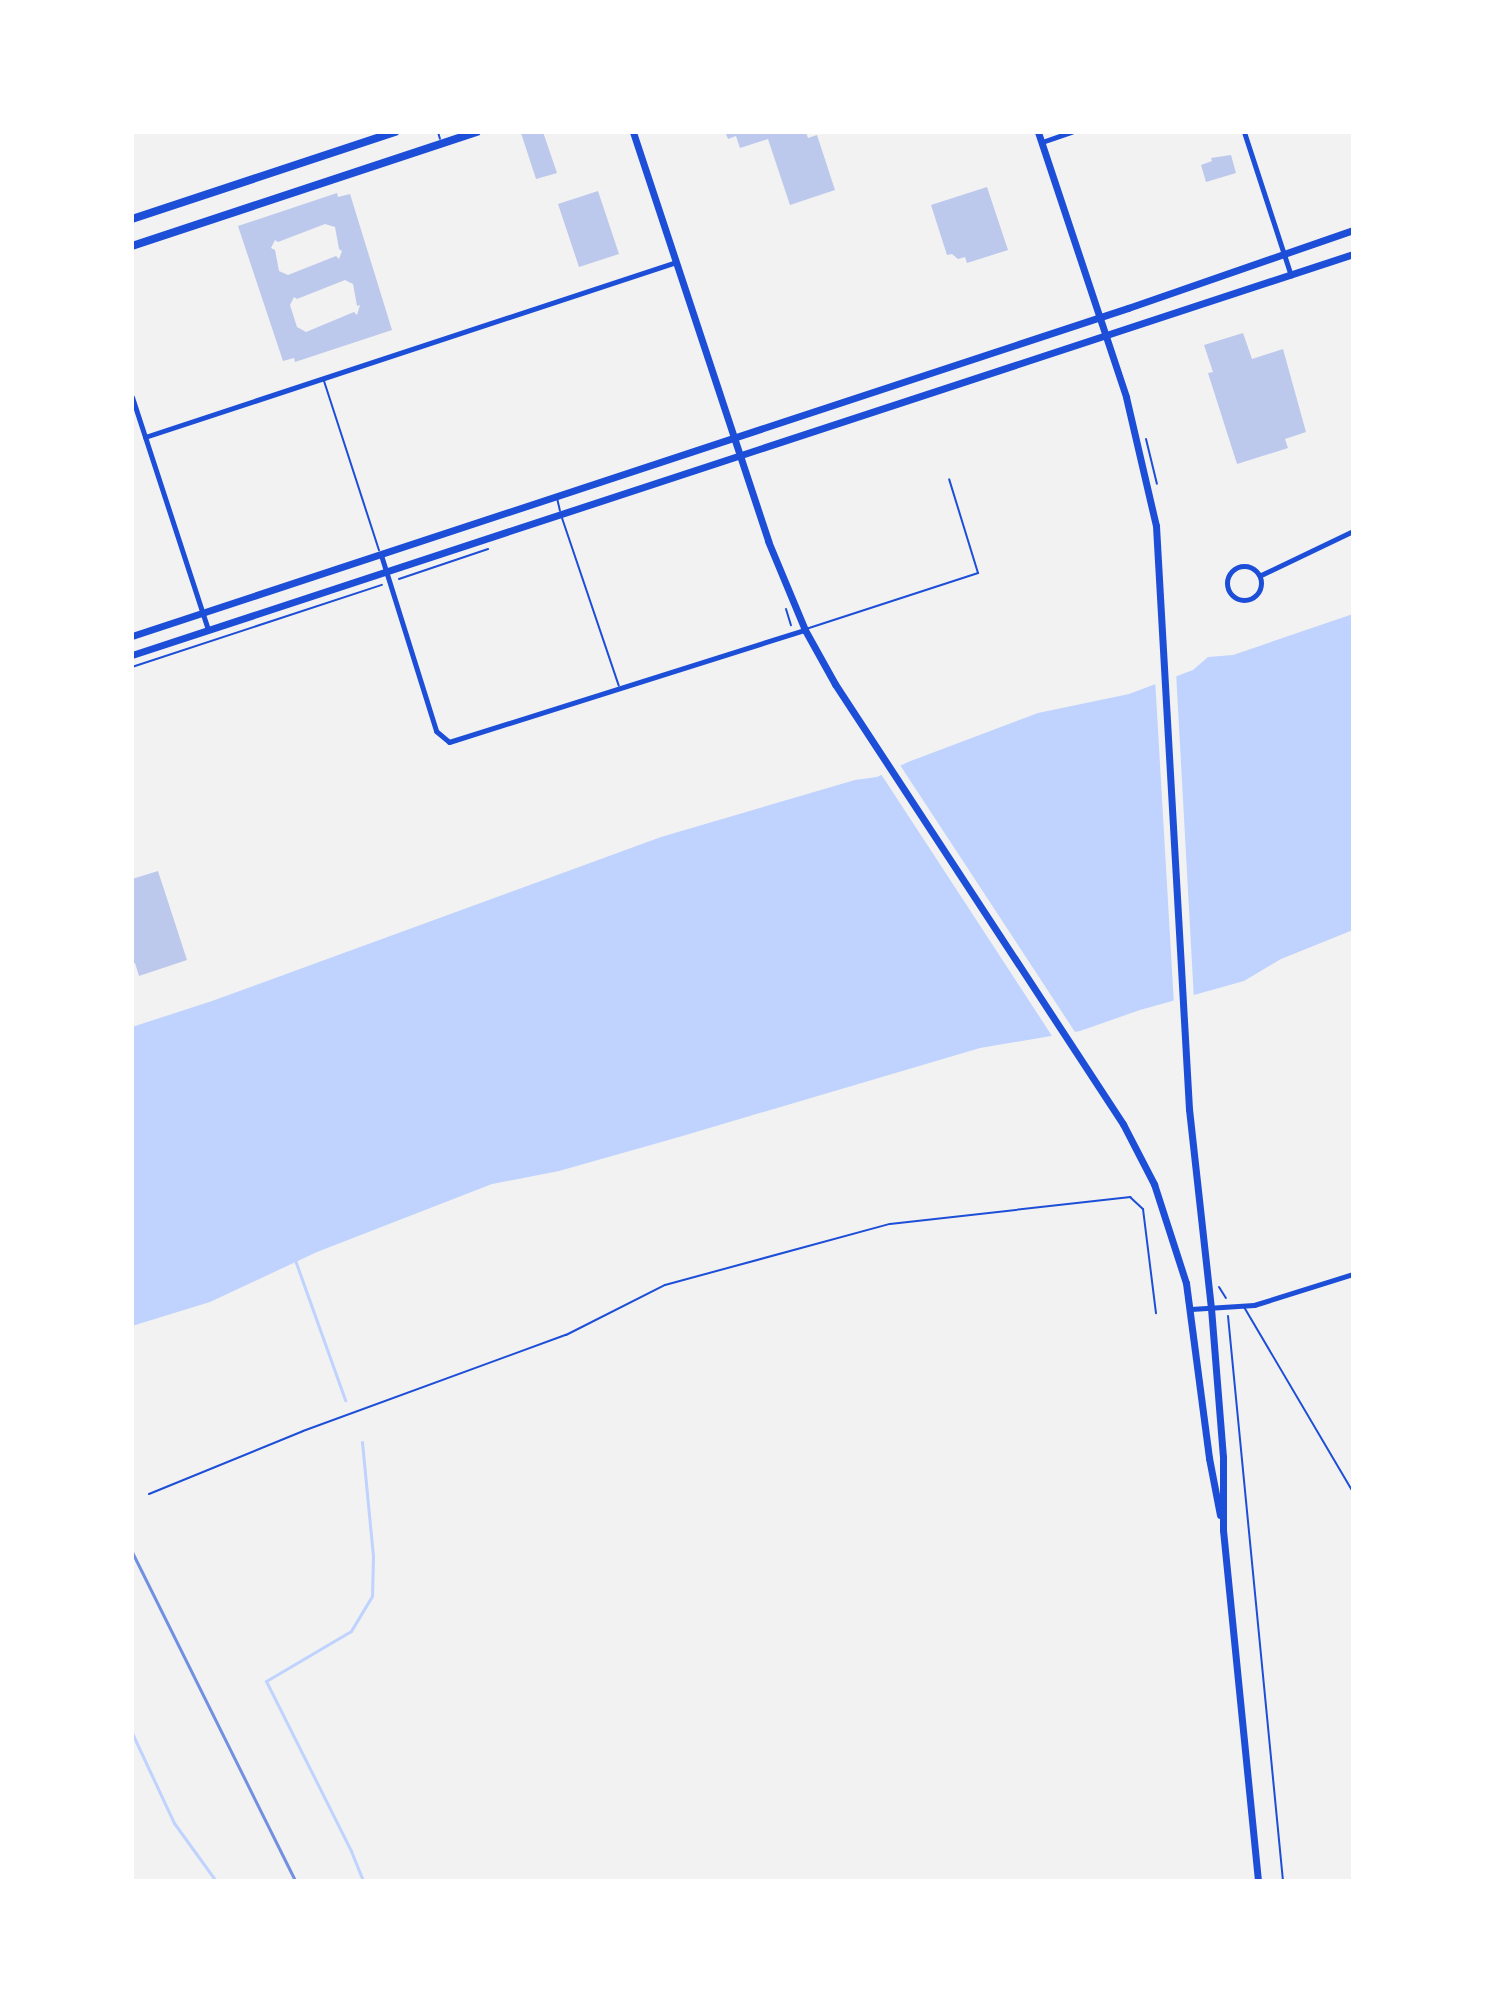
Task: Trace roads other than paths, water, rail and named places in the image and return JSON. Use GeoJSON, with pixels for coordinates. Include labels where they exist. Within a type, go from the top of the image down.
{"type":"FeatureCollection","features":[{"type":"Feature","properties":{"kind":"highway"},"geometry":{"type":"LineString","coordinates":[[132,219],[395,132]]}},
{"type":"Feature","properties":{"kind":"highway"},"geometry":{"type":"LineString","coordinates":[[132,246],[477,132]]}},
{"type":"Feature","properties":{"kind":"main road"},"geometry":{"type":"LineString","coordinates":[[633,132],[773,556],[805,630],[871,739],[1123,1124],[1162,1204],[1191,1309],[1209,1458],[1223,1530],[1258,1881]]}},
{"type":"Feature","properties":{"kind":"main road"},"geometry":{"type":"LineString","coordinates":[[1038,132],[1107,336],[1151,490],[1163,628],[1189,1109],[1211,1308],[1223,1457],[1223,1530]]}},
{"type":"Feature","properties":{"kind":"main road"},"geometry":{"type":"LineString","coordinates":[[132,636],[1285,256],[1353,230]]}},
{"type":"Feature","properties":{"kind":"main road"},"geometry":{"type":"LineString","coordinates":[[132,655],[1353,254]]}},
{"type":"Feature","properties":{"kind":"street"},"geometry":{"type":"LineString","coordinates":[[1042,142],[1071,132]]}},
{"type":"Feature","properties":{"kind":"street"},"geometry":{"type":"LineString","coordinates":[[1244,132],[1291,276]]}},
{"type":"Feature","properties":{"kind":"street"},"geometry":{"type":"LineString","coordinates":[[145,437],[676,262]]}},
{"type":"Feature","properties":{"kind":"street"},"geometry":{"type":"LineString","coordinates":[[132,397],[208,630]]}},
{"type":"Feature","properties":{"kind":"street"},"geometry":{"type":"LineString","coordinates":[[1261,575],[1353,531]]}},
{"type":"Feature","properties":{"kind":"street"},"geometry":{"type":"LineString","coordinates":[[381,555],[436,731],[443,740],[454,741],[805,630]]}},
{"type":"Feature","properties":{"kind":"street"},"geometry":{"type":"LineString","coordinates":[[1247,565],[1261,575],[1262,585],[1253,598],[1236,598],[1227,588],[1233,568],[1247,565]]}},
{"type":"Feature","properties":{"kind":"street"},"geometry":{"type":"LineString","coordinates":[[1191,1309],[1244,1306],[1353,1274]]}},
{"type":"Feature","properties":{"kind":"lane"},"geometry":{"type":"LineString","coordinates":[[438,132],[442,144]]}},
{"type":"Feature","properties":{"kind":"lane"},"geometry":{"type":"LineString","coordinates":[[323,378],[381,555]]}},
{"type":"Feature","properties":{"kind":"lane"},"geometry":{"type":"LineString","coordinates":[[805,630],[978,573],[949,479]]}},
{"type":"Feature","properties":{"kind":"lane"},"geometry":{"type":"LineString","coordinates":[[556,497],[619,687]]}},
{"type":"Feature","properties":{"kind":"lane"},"geometry":{"type":"LineString","coordinates":[[149,1494],[303,1431],[566,1335],[665,1285],[890,1224],[1130,1197],[1143,1209],[1156,1313]]}},
{"type":"Feature","properties":{"kind":"lane"},"geometry":{"type":"LineString","coordinates":[[1244,1306],[1353,1492]]}},
{"type":"Feature","properties":{"kind":"water"},"geometry":{"type":"Polygon","coordinates":[[[1353,614],[1353,930],[1281,959],[1244,981],[1140,1010],[1080,1031],[980,1048],[559,1171],[492,1184],[317,1252],[210,1302],[132,1326],[132,1027],[212,1001],[661,837],[855,780],[877,777],[908,762],[1038,713],[1129,694],[1193,670],[1208,657],[1233,655],[1353,614]]]}},
{"type":"Feature","properties":{"kind":"waterway"},"geometry":{"type":"LineString","coordinates":[[295,1260],[345,1400]]}},
{"type":"Feature","properties":{"kind":"waterway"},"geometry":{"type":"LineString","coordinates":[[362,1442],[373,1556],[372,1596],[351,1631],[266,1681],[363,1881]]}},
{"type":"Feature","properties":{"kind":"waterway"},"geometry":{"type":"LineString","coordinates":[[132,1733],[174,1823],[216,1881]]}},
{"type":"Feature","properties":{"kind":"railway"},"geometry":{"type":"LineString","coordinates":[[132,1552],[295,1881]]}}]}
